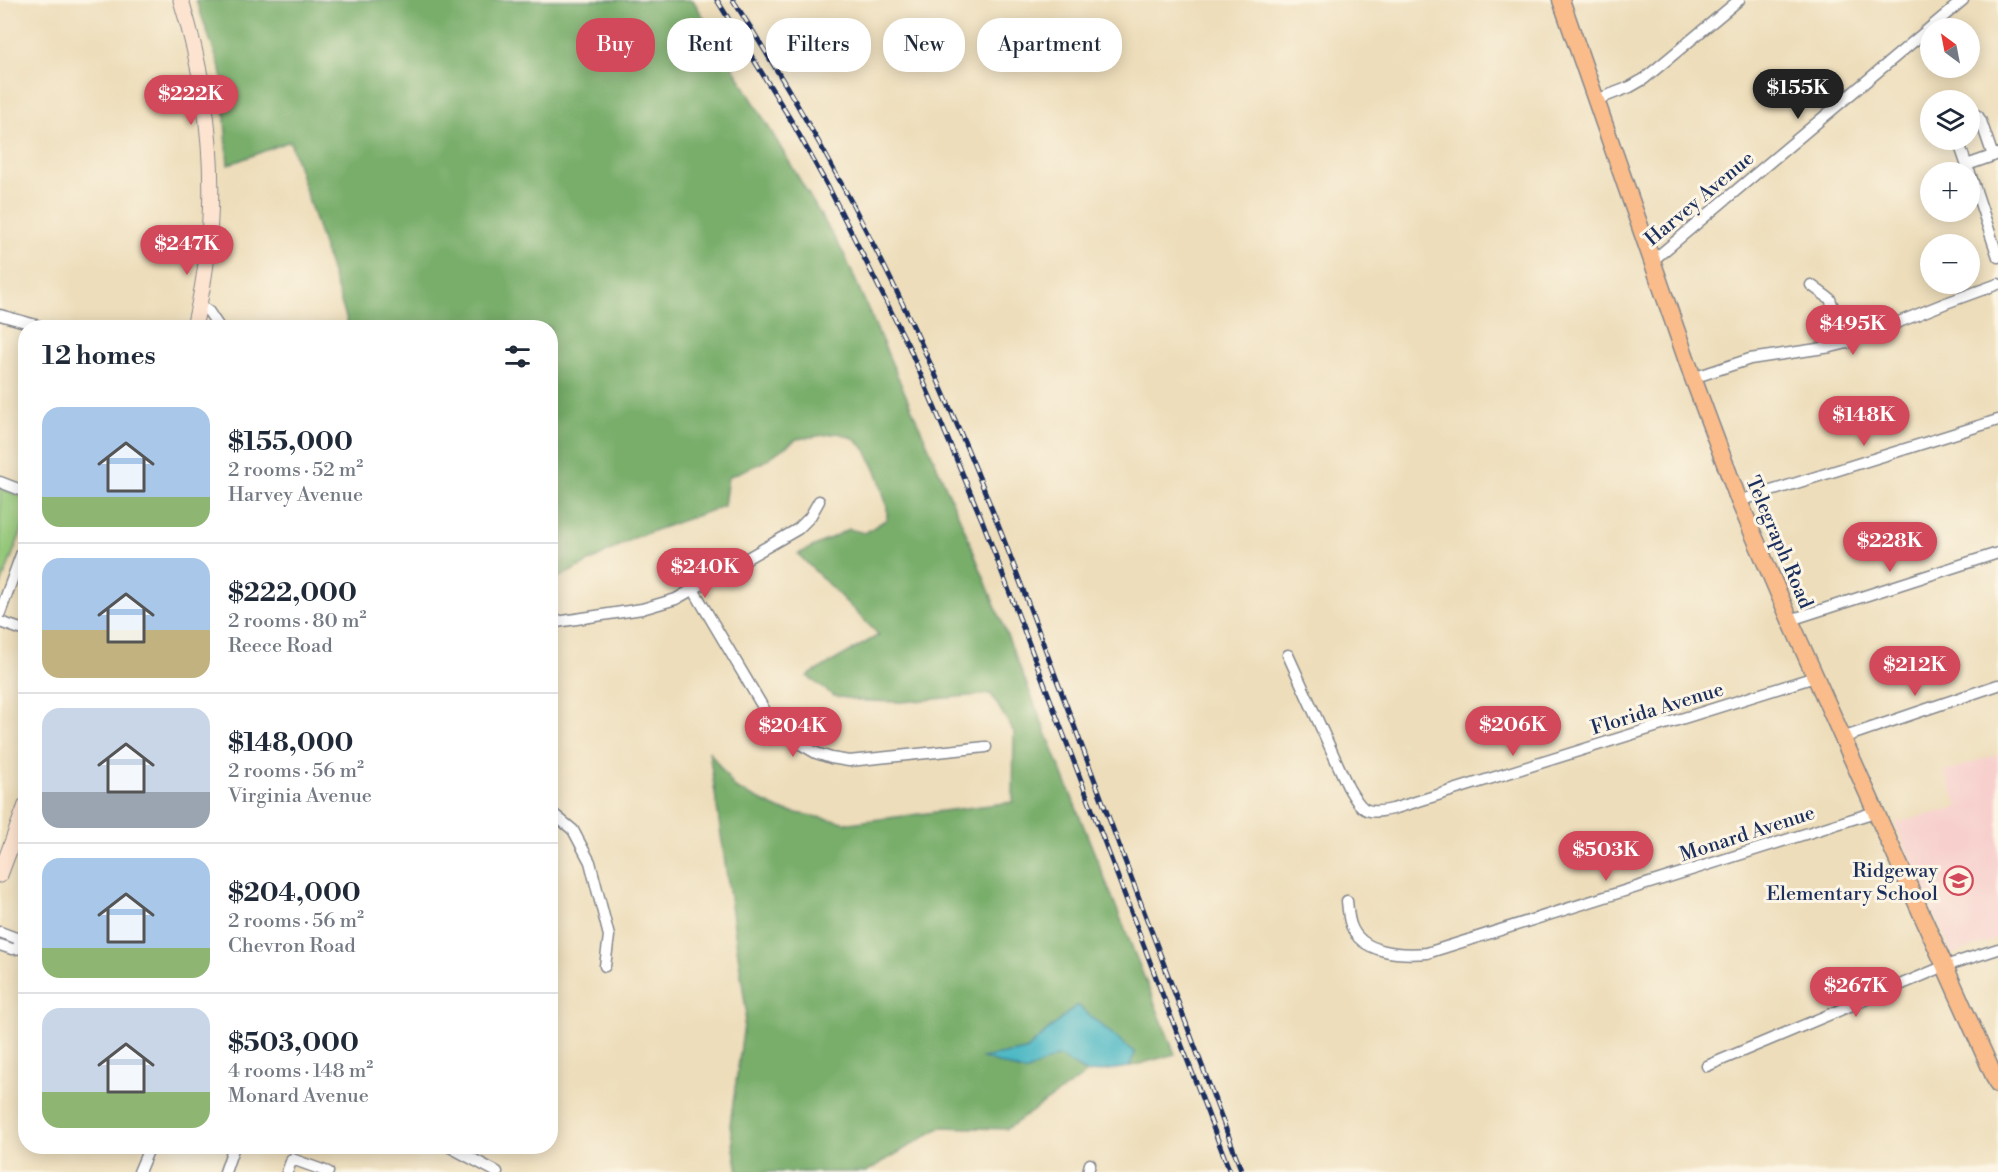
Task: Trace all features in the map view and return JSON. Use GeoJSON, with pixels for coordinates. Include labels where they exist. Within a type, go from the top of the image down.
{"type":"FeatureCollection","features":[{"type":"Feature","properties":{"kind":"main road"},"geometry":{"type":"LineString","coordinates":[[181,0],[198,63],[210,154],[211,212],[208,252],[196,320]]}},
{"type":"Feature","properties":{"kind":"main road","name":"Telegraph Road"},"geometry":{"type":"LineString","coordinates":[[1561,0],[1651,262],[1739,501],[1875,812],[1945,966],[1994,1064],[1998,1085]]}},
{"type":"Feature","properties":{"kind":"main road"},"geometry":{"type":"LineString","coordinates":[[0,875],[18,827]]}},
{"type":"Feature","properties":{"kind":"street"},"geometry":{"type":"LineString","coordinates":[[1596,100],[1644,79],[1739,0]]}},
{"type":"Feature","properties":{"kind":"street","name":"Harvey Avenue"},"geometry":{"type":"LineString","coordinates":[[1651,262],[1963,0]]}},
{"type":"Feature","properties":{"kind":"street"},"geometry":{"type":"LineString","coordinates":[[1980,119],[1996,155],[1980,164]]}},
{"type":"Feature","properties":{"kind":"street"},"geometry":{"type":"LineString","coordinates":[[1980,205],[1998,257]]}},
{"type":"Feature","properties":{"kind":"street"},"geometry":{"type":"LineString","coordinates":[[1693,378],[1750,359],[1847,343],[1998,284]]}},
{"type":"Feature","properties":{"kind":"street"},"geometry":{"type":"LineString","coordinates":[[1811,285],[1830,299],[1847,343]]}},
{"type":"Feature","properties":{"kind":"street"},"geometry":{"type":"LineString","coordinates":[[200,305],[214,320]]}},
{"type":"Feature","properties":{"kind":"street"},"geometry":{"type":"LineString","coordinates":[[0,315],[18,320]]}},
{"type":"Feature","properties":{"kind":"street"},"geometry":{"type":"LineString","coordinates":[[1739,501],[1998,420]]}},
{"type":"Feature","properties":{"kind":"street"},"geometry":{"type":"LineString","coordinates":[[0,482],[18,489]]}},
{"type":"Feature","properties":{"kind":"street"},"geometry":{"type":"LineString","coordinates":[[558,622],[659,605],[693,589],[798,529],[810,517],[819,501]]}},
{"type":"Feature","properties":{"kind":"street"},"geometry":{"type":"LineString","coordinates":[[1790,620],[1998,553]]}},
{"type":"Feature","properties":{"kind":"street"},"geometry":{"type":"LineString","coordinates":[[0,613],[18,563]]}},
{"type":"Feature","properties":{"kind":"street"},"geometry":{"type":"LineString","coordinates":[[693,589],[767,714],[788,737],[801,746],[831,758],[849,761],[986,747]]}},
{"type":"Feature","properties":{"kind":"street"},"geometry":{"type":"LineString","coordinates":[[0,622],[18,628]]}},
{"type":"Feature","properties":{"kind":"street","name":"Florida Avenue"},"geometry":{"type":"LineString","coordinates":[[1287,656],[1348,787],[1360,807],[1368,812],[1376,813],[1815,677]]}},
{"type":"Feature","properties":{"kind":"street"},"geometry":{"type":"LineString","coordinates":[[1842,738],[1998,685]]}},
{"type":"Feature","properties":{"kind":"street","name":"Monard Avenue"},"geometry":{"type":"LineString","coordinates":[[1347,901],[1351,924],[1364,941],[1377,949],[1394,953],[1427,953],[1875,812]]}},
{"type":"Feature","properties":{"kind":"street"},"geometry":{"type":"LineString","coordinates":[[558,818],[573,830],[590,862],[609,936],[605,966]]}},
{"type":"Feature","properties":{"kind":"street"},"geometry":{"type":"LineString","coordinates":[[0,932],[18,940]]}},
{"type":"Feature","properties":{"kind":"street"},"geometry":{"type":"LineString","coordinates":[[0,945],[12,950],[18,949]]}},
{"type":"Feature","properties":{"kind":"street"},"geometry":{"type":"LineString","coordinates":[[1707,1066],[1945,966],[1998,949]]}},
{"type":"Feature","properties":{"kind":"street"},"geometry":{"type":"LineString","coordinates":[[139,1172],[147,1154]]}},
{"type":"Feature","properties":{"kind":"street"},"geometry":{"type":"LineString","coordinates":[[225,1172],[231,1154]]}},
{"type":"Feature","properties":{"kind":"street"},"geometry":{"type":"LineString","coordinates":[[463,1154],[497,1172]]}},
{"type":"Feature","properties":{"kind":"street"},"geometry":{"type":"LineString","coordinates":[[287,1172],[292,1159],[328,1172]]}},
{"type":"Feature","properties":{"kind":"shaded area","name":"Ridgeway Elementary School"},"geometry":{"type":"Polygon","coordinates":[[[1998,754],[1998,939],[1952,954],[1895,823],[1959,807],[1944,772],[1998,754]]]}},
{"type":"Feature","properties":{"kind":"green space"},"geometry":{"type":"Polygon","coordinates":[[[196,0],[693,0],[704,18],[667,18],[667,72],[736,72],[844,254],[964,528],[1175,1054],[1129,1067],[1134,1053],[1077,1005],[1026,1050],[985,1058],[1025,1072],[1058,1055],[1087,1073],[1007,1129],[941,1127],[866,1172],[738,1172],[730,1125],[746,1010],[709,751],[735,788],[781,810],[849,823],[1013,802],[1014,732],[991,694],[902,702],[865,701],[834,696],[807,676],[879,635],[798,554],[849,529],[865,533],[887,519],[887,507],[879,478],[866,450],[853,438],[838,433],[797,439],[763,462],[728,477],[724,506],[636,537],[558,578],[558,320],[347,320],[290,141],[228,165],[222,74],[196,0]]]}},
{"type":"Feature","properties":{"kind":"green space"},"geometry":{"type":"Polygon","coordinates":[[[0,488],[18,495],[18,540],[0,587],[0,488]]]}},
{"type":"Feature","properties":{"kind":"water"},"geometry":{"type":"Polygon","coordinates":[[[1077,1005],[1135,1053],[1129,1067],[1087,1073],[1058,1056],[1025,1072],[983,1058],[1026,1050],[1077,1005]]]}},
{"type":"Feature","properties":{"kind":"railway"},"geometry":{"type":"LineString","coordinates":[[717,0],[792,122],[832,194],[909,347],[982,520],[1230,1172]]}},
{"type":"Feature","properties":{"kind":"railway"},"geometry":{"type":"LineString","coordinates":[[733,0],[795,101],[853,205],[906,311],[955,420],[1015,570],[1242,1172]]}},
{"type":"Feature","properties":{"kind":"place","name":"Ridgeway Elementary School"},"geometry":{"type":"Point","coordinates":[1959,881]}}]}
